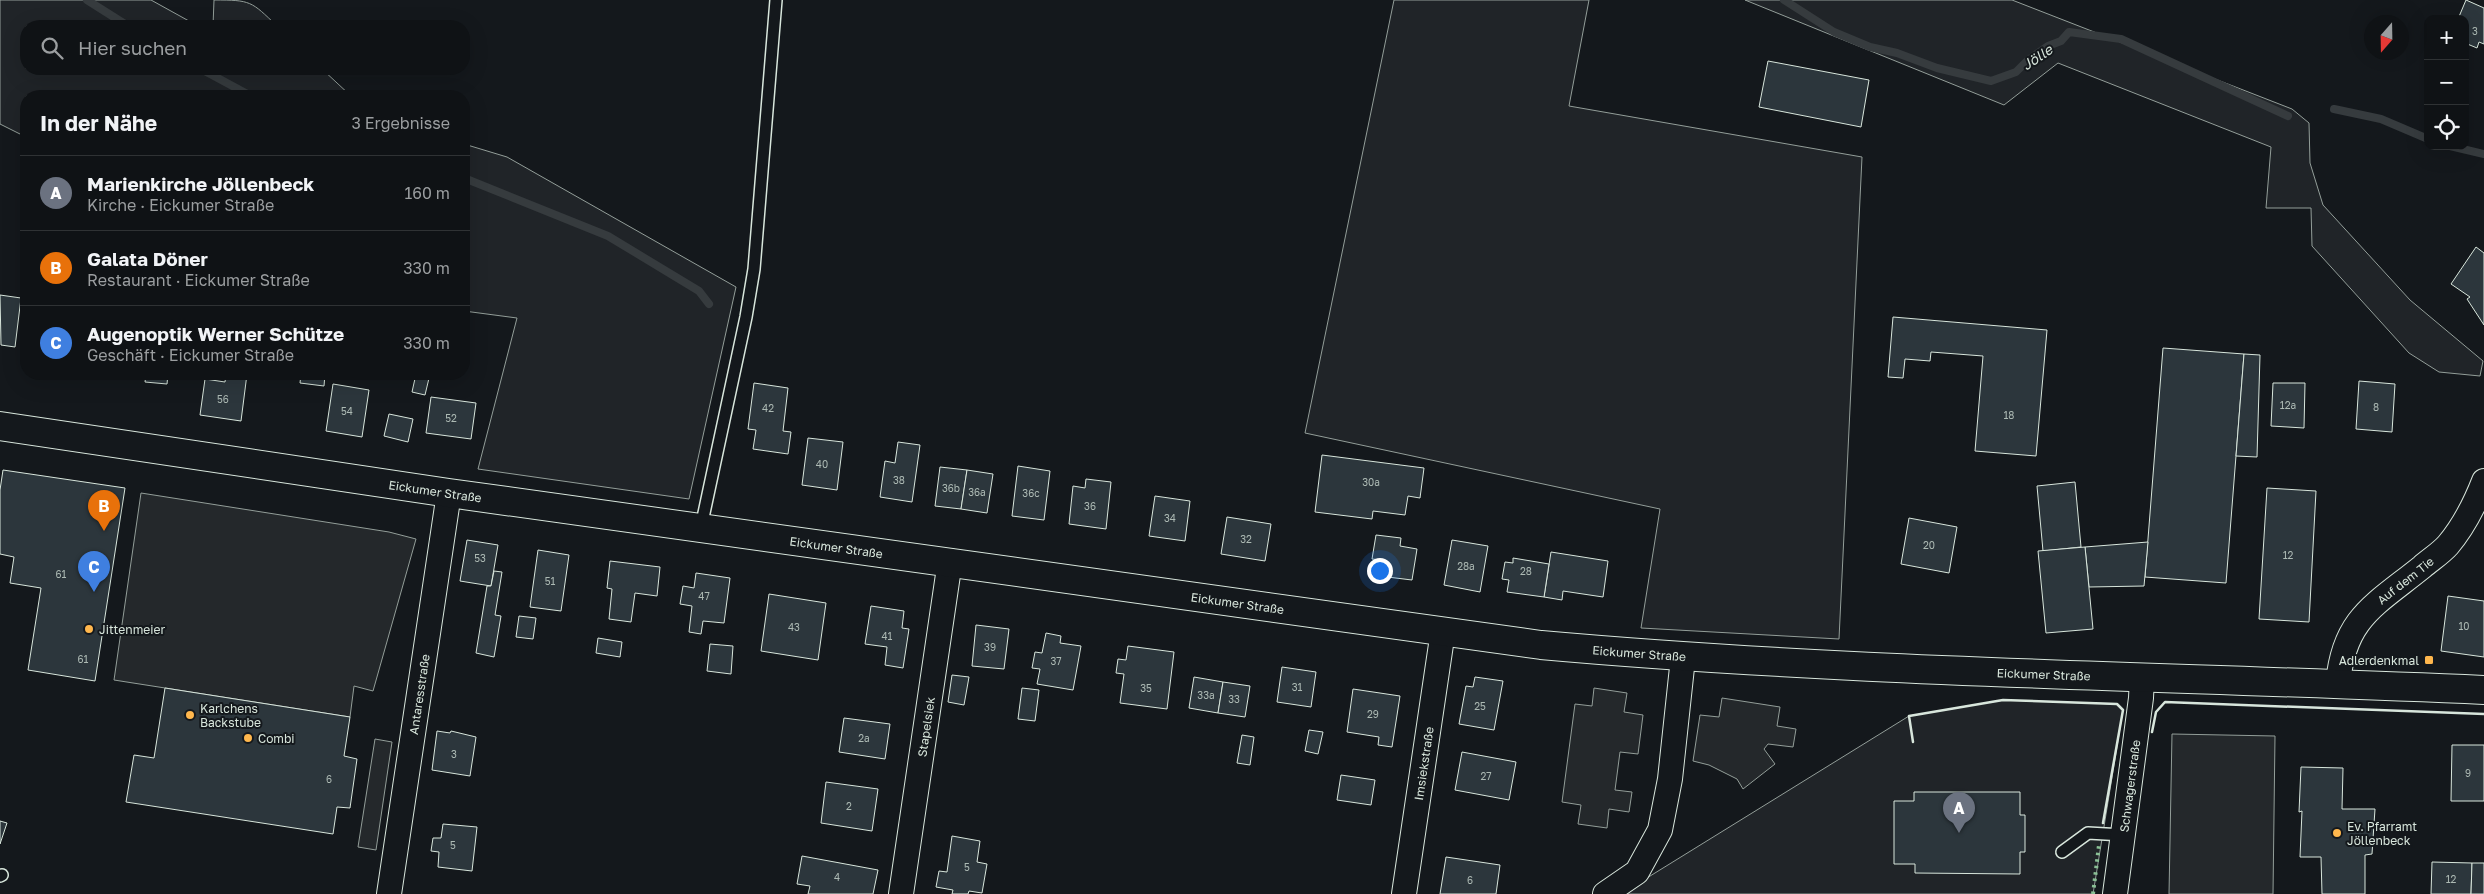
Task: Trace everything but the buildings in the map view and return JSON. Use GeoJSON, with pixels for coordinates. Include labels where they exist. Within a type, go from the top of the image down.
{"type":"FeatureCollection","features":[{"type":"Feature","properties":{"kind":"main road","name":"Eickumer Straße"},"geometry":{"type":"LineString","coordinates":[[0,426],[449,493],[1541,644],[1683,658],[1884,668],[2338,683],[2484,690]]}},
{"type":"Feature","properties":{"kind":"street","name":"Auf dem Tie"},"geometry":{"type":"LineString","coordinates":[[2338,683],[2343,652],[2348,639],[2362,616],[2448,546],[2473,510],[2484,481]]}},
{"type":"Feature","properties":{"kind":"street","name":"Antaresstraße"},"geometry":{"type":"LineString","coordinates":[[389,894],[449,493]]}},
{"type":"Feature","properties":{"kind":"street","name":"Stapelsiek"},"geometry":{"type":"LineString","coordinates":[[900,894],[950,561]]}},
{"type":"Feature","properties":{"kind":"street","name":"Imsiekstraße"},"geometry":{"type":"LineString","coordinates":[[1404,894],[1443,631]]}},
{"type":"Feature","properties":{"kind":"street"},"geometry":{"type":"LineString","coordinates":[[1606,894],[1637,872],[1660,830],[1670,779],[1683,658]]}},
{"type":"Feature","properties":{"kind":"street","name":"Schwagerstraße"},"geometry":{"type":"LineString","coordinates":[[2115,894],[2141,698],[2142,677]]}},
{"type":"Feature","properties":{"kind":"lane"},"geometry":{"type":"LineString","coordinates":[[701,527],[746,317],[754,269],[776,0]]}},
{"type":"Feature","properties":{"kind":"lane"},"geometry":{"type":"LineString","coordinates":[[2062,852],[2088,832],[2122,835]]}},
{"type":"Feature","properties":{"kind":"shaded area"},"geometry":{"type":"Polygon","coordinates":[[[0,0],[151,0],[187,20],[20,20],[20,75],[328,75],[345,90],[20,90],[20,134],[0,124],[0,0]]]}},
{"type":"Feature","properties":{"kind":"shaded area"},"geometry":{"type":"Polygon","coordinates":[[[214,0],[250,4],[271,20],[213,20],[214,0]]]}},
{"type":"Feature","properties":{"kind":"shaded area"},"geometry":{"type":"Polygon","coordinates":[[[1394,0],[1589,0],[1569,106],[1862,157],[1839,639],[1641,628],[1660,509],[1305,433],[1394,0]]]}},
{"type":"Feature","properties":{"kind":"shaded area"},"geometry":{"type":"Polygon","coordinates":[[[1745,0],[2012,0],[2292,109],[2309,123],[2310,163],[2323,205],[2410,300],[2483,361],[2480,376],[2439,372],[2409,353],[2312,246],[2311,208],[2266,208],[2271,147],[2058,63],[2004,105],[1745,0]]]}},
{"type":"Feature","properties":{"kind":"shaded area"},"geometry":{"type":"Polygon","coordinates":[[[470,146],[507,157],[736,287],[689,499],[478,469],[517,318],[470,312],[470,146]]]}},
{"type":"Feature","properties":{"kind":"shaded area"},"geometry":{"type":"Polygon","coordinates":[[[141,493],[389,532],[416,539],[373,691],[354,686],[350,717],[114,680],[141,493]]]}},
{"type":"Feature","properties":{"kind":"shaded area"},"geometry":{"type":"Polygon","coordinates":[[[1594,688],[1627,693],[1624,712],[1643,715],[1638,754],[1620,752],[1615,790],[1632,792],[1629,812],[1609,809],[1607,828],[1578,824],[1581,805],[1562,802],[1575,704],[1592,706],[1594,688]]]}},
{"type":"Feature","properties":{"kind":"shaded area"},"geometry":{"type":"Polygon","coordinates":[[[1722,698],[1780,707],[1777,726],[1796,729],[1793,747],[1768,744],[1764,749],[1775,764],[1743,789],[1737,779],[1709,765],[1693,761],[1700,715],[1719,717],[1722,698]]]}},
{"type":"Feature","properties":{"kind":"shaded area"},"geometry":{"type":"Polygon","coordinates":[[[2003,700],[2117,704],[2123,710],[2093,894],[1621,894],[1909,716],[2003,700]]]}},
{"type":"Feature","properties":{"kind":"shaded area"},"geometry":{"type":"Polygon","coordinates":[[[2172,734],[2275,736],[2273,894],[2169,894],[2172,734]]]}},
{"type":"Feature","properties":{"kind":"shaded area"},"geometry":{"type":"Polygon","coordinates":[[[375,739],[392,742],[376,850],[358,847],[375,739]]]}},
{"type":"Feature","properties":{"kind":"waterway"},"geometry":{"type":"LineString","coordinates":[[87,0],[119,20]]}},
{"type":"Feature","properties":{"kind":"waterway","name":"Jölle"},"geometry":{"type":"LineString","coordinates":[[1784,0],[1834,32],[1870,47],[1897,53],[1937,68],[1991,81],[2016,72],[2028,60],[2048,46],[2061,41],[2069,32],[2121,39],[2288,116]]}},
{"type":"Feature","properties":{"kind":"waterway"},"geometry":{"type":"LineString","coordinates":[[212,75],[240,90]]}},
{"type":"Feature","properties":{"kind":"waterway","name":"Jölle"},"geometry":{"type":"LineString","coordinates":[[2334,109],[2381,119],[2424,137]]}},
{"type":"Feature","properties":{"kind":"waterway","name":"Jölle"},"geometry":{"type":"LineString","coordinates":[[2467,150],[2484,154]]}},
{"type":"Feature","properties":{"kind":"waterway"},"geometry":{"type":"LineString","coordinates":[[470,180],[608,236],[699,291],[709,304]]}},
{"type":"Feature","properties":{"kind":"hedge"},"geometry":{"type":"LineString","coordinates":[[2093,894],[2099,845]]}},
{"type":"Feature","properties":{"kind":"wall"},"geometry":{"type":"LineString","coordinates":[[1913,742],[1909,716],[2003,700],[2117,704],[2123,710],[2103,823]]}},
{"type":"Feature","properties":{"kind":"wall"},"geometry":{"type":"LineString","coordinates":[[2152,732],[2156,712],[2165,702],[2484,714]]}},
{"type":"Feature","properties":{"kind":"place","name":"Galata Döner"},"geometry":{"type":"Point","coordinates":[104,531]}},
{"type":"Feature","properties":{"kind":"place","name":"Augenoptik Werner Schütze"},"geometry":{"type":"Point","coordinates":[94,592]}},
{"type":"Feature","properties":{"kind":"place","name":"Jittenmeier"},"geometry":{"type":"Point","coordinates":[89,629]}},
{"type":"Feature","properties":{"kind":"place","name":"Adlerdenkmal"},"geometry":{"type":"Point","coordinates":[2429,660]}},
{"type":"Feature","properties":{"kind":"place","name":"Karlchens Backstube"},"geometry":{"type":"Point","coordinates":[190,715]}},
{"type":"Feature","properties":{"kind":"place","name":"Combi"},"geometry":{"type":"Point","coordinates":[248,738]}},
{"type":"Feature","properties":{"kind":"place","name":"Marienkirche Jöllenbeck"},"geometry":{"type":"Point","coordinates":[1959,833]}},
{"type":"Feature","properties":{"kind":"place","name":"Ev. Pfarramt Jöllenbeck"},"geometry":{"type":"Point","coordinates":[2337,833]}}]}
